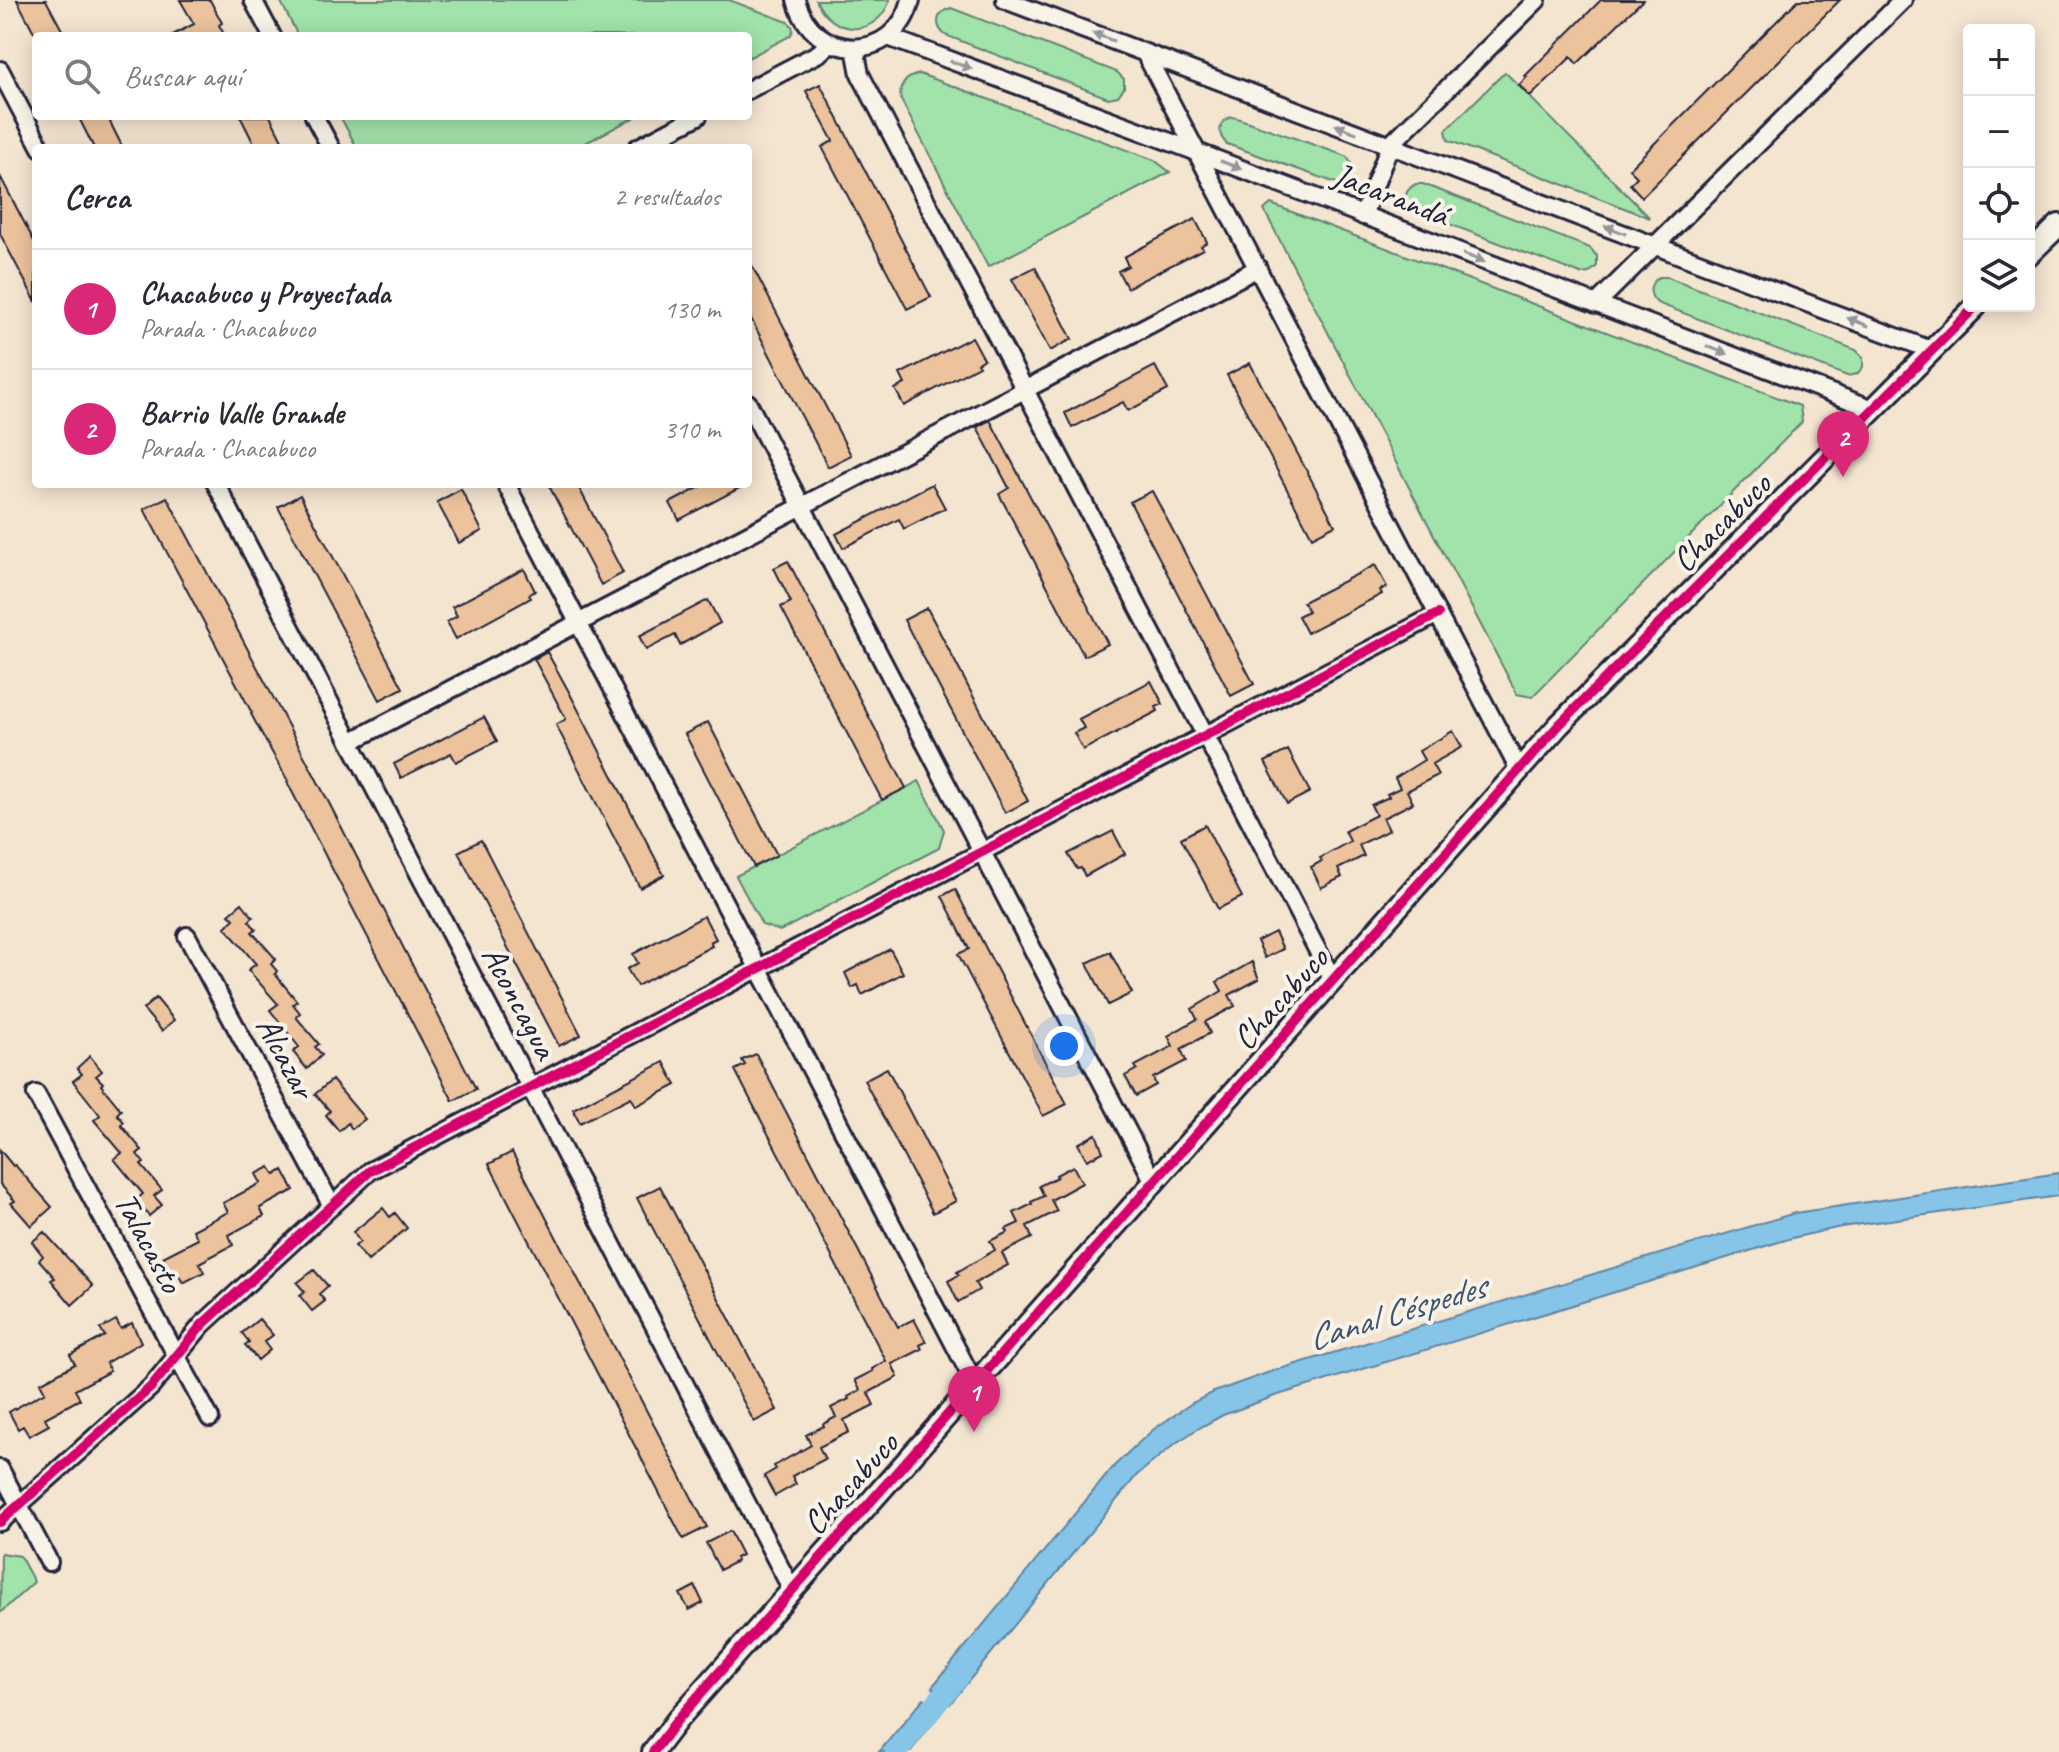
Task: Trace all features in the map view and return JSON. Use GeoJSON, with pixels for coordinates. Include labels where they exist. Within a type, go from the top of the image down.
{"type":"FeatureCollection","features":[{"type":"Feature","properties":{"kind":"street"},"geometry":{"type":"LineString","coordinates":[[253,0],[270,32]]}},
{"type":"Feature","properties":{"kind":"street"},"geometry":{"type":"LineString","coordinates":[[795,1],[801,15],[818,36],[842,47],[855,48],[867,47],[888,37],[900,26],[911,0]]}},
{"type":"Feature","properties":{"kind":"street","name":"Jacarandá"},"geometry":{"type":"LineString","coordinates":[[1005,0],[1931,350]]}},
{"type":"Feature","properties":{"kind":"street"},"geometry":{"type":"LineString","coordinates":[[1363,216],[1390,145],[1537,0]]}},
{"type":"Feature","properties":{"kind":"street"},"geometry":{"type":"LineString","coordinates":[[1596,304],[1903,0]]}},
{"type":"Feature","properties":{"kind":"street","name":"Jacarandá"},"geometry":{"type":"LineString","coordinates":[[888,37],[1873,409]]}},
{"type":"Feature","properties":{"kind":"street"},"geometry":{"type":"LineString","coordinates":[[752,88],[819,53],[830,43]]}},
{"type":"Feature","properties":{"kind":"street"},"geometry":{"type":"LineString","coordinates":[[855,48],[860,74],[1333,980]]}},
{"type":"Feature","properties":{"kind":"street"},"geometry":{"type":"LineString","coordinates":[[1145,53],[1519,770]]}},
{"type":"Feature","properties":{"kind":"street"},"geometry":{"type":"LineString","coordinates":[[0,70],[39,144]]}},
{"type":"Feature","properties":{"kind":"street"},"geometry":{"type":"LineString","coordinates":[[316,120],[329,144]]}},
{"type":"Feature","properties":{"kind":"street"},"geometry":{"type":"LineString","coordinates":[[645,144],[690,120]]}},
{"type":"Feature","properties":{"kind":"street"},"geometry":{"type":"LineString","coordinates":[[2035,248],[2059,225]]}},
{"type":"Feature","properties":{"kind":"street"},"geometry":{"type":"LineString","coordinates":[[350,742],[1258,268]]}},
{"type":"Feature","properties":{"kind":"street","name":"Chacabuco"},"geometry":{"type":"LineString","coordinates":[[653,1752],[678,1719],[1559,725],[1970,312]]}},
{"type":"Feature","properties":{"kind":"street"},"geometry":{"type":"LineString","coordinates":[[752,411],[1154,1182]]}},
{"type":"Feature","properties":{"kind":"street","name":"Aconcagua"},"geometry":{"type":"LineString","coordinates":[[218,488],[792,1590]]}},
{"type":"Feature","properties":{"kind":"street"},"geometry":{"type":"LineString","coordinates":[[508,488],[975,1384]]}},
{"type":"Feature","properties":{"kind":"street"},"geometry":{"type":"LineString","coordinates":[[0,1522],[151,1387],[202,1325],[370,1171],[1438,614]]}},
{"type":"Feature","properties":{"kind":"street","name":"Alcazar"},"geometry":{"type":"LineString","coordinates":[[187,936],[332,1206]]}},
{"type":"Feature","properties":{"kind":"street","name":"Talacasto"},"geometry":{"type":"LineString","coordinates":[[36,1094],[210,1418]]}},
{"type":"Feature","properties":{"kind":"street"},"geometry":{"type":"LineString","coordinates":[[0,1469],[49,1562]]}},
{"type":"Feature","properties":{"kind":"green space"},"geometry":{"type":"Polygon","coordinates":[[[280,0],[729,0],[788,22],[793,31],[790,36],[752,56],[752,32],[296,32],[280,0]]]}},
{"type":"Feature","properties":{"kind":"green space"},"geometry":{"type":"Polygon","coordinates":[[[816,0],[890,0],[875,22],[854,28],[832,21],[816,0]]]}},
{"type":"Feature","properties":{"kind":"green space"},"geometry":{"type":"Polygon","coordinates":[[[951,8],[1117,72],[1124,79],[1124,88],[1118,96],[1108,98],[945,35],[938,19],[942,12],[951,8]]]}},
{"type":"Feature","properties":{"kind":"green space"},"geometry":{"type":"Polygon","coordinates":[[[1505,72],[1650,218],[1448,140],[1446,130],[1505,72]]]}},
{"type":"Feature","properties":{"kind":"green space"},"geometry":{"type":"Polygon","coordinates":[[[920,74],[1154,160],[1170,172],[988,267],[901,100],[904,82],[920,74]]]}},
{"type":"Feature","properties":{"kind":"green space"},"geometry":{"type":"Polygon","coordinates":[[[1231,117],[1346,156],[1354,167],[1352,174],[1346,181],[1336,183],[1227,144],[1220,129],[1223,122],[1231,117]]]}},
{"type":"Feature","properties":{"kind":"green space"},"geometry":{"type":"Polygon","coordinates":[[[342,120],[629,120],[584,144],[355,144],[342,120]]]}},
{"type":"Feature","properties":{"kind":"green space"},"geometry":{"type":"Polygon","coordinates":[[[1416,184],[1423,184],[1590,248],[1597,256],[1597,266],[1589,273],[1581,274],[1412,210],[1406,196],[1416,184]]]}},
{"type":"Feature","properties":{"kind":"green space"},"geometry":{"type":"Polygon","coordinates":[[[1271,204],[1800,406],[1802,422],[1532,697],[1517,694],[1264,210],[1271,204]]]}},
{"type":"Feature","properties":{"kind":"green space"},"geometry":{"type":"Polygon","coordinates":[[[1659,277],[1668,277],[1856,350],[1863,357],[1863,367],[1857,374],[1847,376],[1657,303],[1650,289],[1659,277]]]}},
{"type":"Feature","properties":{"kind":"green space"},"geometry":{"type":"Polygon","coordinates":[[[919,781],[944,830],[939,848],[780,931],[762,925],[736,876],[919,781]]]}},
{"type":"Feature","properties":{"kind":"green space"},"geometry":{"type":"Polygon","coordinates":[[[1,1553],[20,1556],[34,1582],[0,1613],[1,1553]]]}},
{"type":"Feature","properties":{"kind":"water"},"geometry":{"type":"Polygon","coordinates":[[[2059,1173],[2059,1196],[1841,1227],[1792,1238],[1275,1396],[1223,1415],[1176,1443],[1137,1475],[950,1704],[932,1687],[1115,1465],[1154,1429],[1214,1392],[1270,1372],[1795,1213],[2059,1173]]]}},
{"type":"Feature","properties":{"kind":"water"},"geometry":{"type":"Polygon","coordinates":[[[924,1698],[941,1713],[910,1752],[879,1752],[924,1698]]]}},
{"type":"Feature","properties":{"kind":"building"},"geometry":{"type":"Polygon","coordinates":[[[17,0],[46,0],[62,30],[34,32],[17,0]]]}},
{"type":"Feature","properties":{"kind":"building"},"geometry":{"type":"Polygon","coordinates":[[[180,0],[210,0],[222,23],[219,25],[223,32],[179,32],[194,24],[180,0]]]}},
{"type":"Feature","properties":{"kind":"building"},"geometry":{"type":"Polygon","coordinates":[[[1601,0],[1643,0],[1577,64],[1571,57],[1530,97],[1519,85],[1525,76],[1601,0]]]}},
{"type":"Feature","properties":{"kind":"building"},"geometry":{"type":"Polygon","coordinates":[[[1798,0],[1840,0],[1642,197],[1630,184],[1637,177],[1629,169],[1798,0]]]}},
{"type":"Feature","properties":{"kind":"building"},"geometry":{"type":"Polygon","coordinates":[[[820,84],[931,297],[907,309],[822,147],[833,141],[806,91],[820,84]]]}},
{"type":"Feature","properties":{"kind":"building"},"geometry":{"type":"Polygon","coordinates":[[[80,120],[109,120],[121,144],[92,144],[80,120]]]}},
{"type":"Feature","properties":{"kind":"building"},"geometry":{"type":"Polygon","coordinates":[[[242,120],[272,120],[284,144],[254,144],[242,120]]]}},
{"type":"Feature","properties":{"kind":"building"},"geometry":{"type":"Polygon","coordinates":[[[0,176],[32,237],[32,294],[0,234],[0,176]]]}},
{"type":"Feature","properties":{"kind":"building"},"geometry":{"type":"Polygon","coordinates":[[[1195,219],[1207,242],[1201,246],[1203,249],[1127,288],[1118,271],[1128,266],[1124,257],[1195,219]]]}},
{"type":"Feature","properties":{"kind":"building"},"geometry":{"type":"Polygon","coordinates":[[[752,266],[851,455],[828,467],[752,321],[752,266]]]}},
{"type":"Feature","properties":{"kind":"building"},"geometry":{"type":"Polygon","coordinates":[[[1035,267],[1072,339],[1050,351],[1012,279],[1035,267]]]}},
{"type":"Feature","properties":{"kind":"building"},"geometry":{"type":"Polygon","coordinates":[[[972,337],[984,359],[977,363],[979,366],[904,406],[895,389],[905,384],[900,374],[972,337]]]}},
{"type":"Feature","properties":{"kind":"building"},"geometry":{"type":"Polygon","coordinates":[[[1250,363],[1335,525],[1312,537],[1227,375],[1250,363]]]}},
{"type":"Feature","properties":{"kind":"building"},"geometry":{"type":"Polygon","coordinates":[[[1155,366],[1168,390],[1128,411],[1123,402],[1072,428],[1065,413],[1155,366]]]}},
{"type":"Feature","properties":{"kind":"building"},"geometry":{"type":"Polygon","coordinates":[[[990,420],[1108,644],[1084,656],[999,494],[1009,488],[977,427],[990,420]]]}},
{"type":"Feature","properties":{"kind":"building"},"geometry":{"type":"Polygon","coordinates":[[[932,484],[945,508],[904,529],[899,519],[843,548],[836,534],[932,484]]]}},
{"type":"Feature","properties":{"kind":"building"},"geometry":{"type":"Polygon","coordinates":[[[550,488],[579,488],[623,573],[601,585],[550,488]]]}},
{"type":"Feature","properties":{"kind":"building"},"geometry":{"type":"Polygon","coordinates":[[[698,488],[739,488],[679,520],[670,503],[698,488]]]}},
{"type":"Feature","properties":{"kind":"building"},"geometry":{"type":"Polygon","coordinates":[[[461,489],[482,531],[459,543],[437,502],[461,489]]]}},
{"type":"Feature","properties":{"kind":"building"},"geometry":{"type":"Polygon","coordinates":[[[1152,491],[1254,684],[1231,696],[1130,502],[1152,491]]]}},
{"type":"Feature","properties":{"kind":"building"},"geometry":{"type":"Polygon","coordinates":[[[300,495],[403,688],[380,700],[278,507],[300,495]]]}},
{"type":"Feature","properties":{"kind":"building"},"geometry":{"type":"Polygon","coordinates":[[[167,497],[476,1089],[453,1101],[144,509],[167,497]]]}},
{"type":"Feature","properties":{"kind":"building"},"geometry":{"type":"Polygon","coordinates":[[[788,561],[906,788],[882,800],[781,607],[791,602],[774,568],[788,561]]]}},
{"type":"Feature","properties":{"kind":"building"},"geometry":{"type":"Polygon","coordinates":[[[1375,565],[1387,587],[1380,590],[1382,594],[1307,633],[1298,616],[1308,611],[1303,602],[1375,565]]]}},
{"type":"Feature","properties":{"kind":"building"},"geometry":{"type":"Polygon","coordinates":[[[524,569],[535,591],[529,595],[531,598],[456,639],[447,622],[457,616],[452,607],[524,569]]]}},
{"type":"Feature","properties":{"kind":"building"},"geometry":{"type":"Polygon","coordinates":[[[708,600],[720,623],[680,645],[675,635],[646,650],[639,636],[708,600]]]}},
{"type":"Feature","properties":{"kind":"building"},"geometry":{"type":"Polygon","coordinates":[[[927,608],[1028,801],[1005,813],[904,620],[927,608]]]}},
{"type":"Feature","properties":{"kind":"building"},"geometry":{"type":"Polygon","coordinates":[[[547,652],[664,875],[640,888],[556,725],[566,719],[534,659],[547,652]]]}},
{"type":"Feature","properties":{"kind":"building"},"geometry":{"type":"Polygon","coordinates":[[[1151,681],[1163,704],[1156,707],[1158,711],[1083,750],[1074,733],[1084,728],[1079,719],[1151,681]]]}},
{"type":"Feature","properties":{"kind":"building"},"geometry":{"type":"Polygon","coordinates":[[[484,717],[497,741],[456,762],[451,753],[401,778],[394,764],[484,717]]]}},
{"type":"Feature","properties":{"kind":"building"},"geometry":{"type":"Polygon","coordinates":[[[708,722],[777,855],[754,867],[685,734],[708,722]]]}},
{"type":"Feature","properties":{"kind":"building"},"geometry":{"type":"Polygon","coordinates":[[[1453,731],[1462,747],[1432,764],[1438,775],[1407,791],[1413,803],[1383,818],[1389,830],[1359,845],[1364,856],[1338,869],[1342,877],[1321,888],[1311,867],[1322,861],[1320,858],[1350,841],[1345,831],[1376,815],[1371,805],[1400,788],[1395,778],[1424,760],[1419,751],[1453,731]]]}},
{"type":"Feature","properties":{"kind":"building"},"geometry":{"type":"Polygon","coordinates":[[[1288,750],[1310,792],[1287,804],[1265,762],[1288,750]]]}},
{"type":"Feature","properties":{"kind":"building"},"geometry":{"type":"Polygon","coordinates":[[[1205,825],[1242,897],[1218,909],[1181,838],[1205,825]]]}},
{"type":"Feature","properties":{"kind":"building"},"geometry":{"type":"Polygon","coordinates":[[[1113,831],[1125,854],[1085,876],[1068,854],[1113,831]]]}},
{"type":"Feature","properties":{"kind":"building"},"geometry":{"type":"Polygon","coordinates":[[[481,840],[581,1035],[559,1046],[458,852],[481,840]]]}},
{"type":"Feature","properties":{"kind":"building"},"geometry":{"type":"Polygon","coordinates":[[[955,889],[1067,1104],[1043,1116],[958,954],[969,949],[942,896],[955,889]]]}},
{"type":"Feature","properties":{"kind":"building"},"geometry":{"type":"Polygon","coordinates":[[[242,903],[253,917],[249,921],[256,929],[252,932],[276,959],[271,964],[277,971],[275,974],[297,1001],[293,1004],[300,1013],[296,1017],[319,1044],[315,1047],[322,1055],[307,1069],[293,1052],[299,1047],[270,1010],[278,1004],[248,970],[256,964],[225,927],[234,919],[229,914],[242,903]]]}},
{"type":"Feature","properties":{"kind":"building"},"geometry":{"type":"Polygon","coordinates":[[[704,916],[716,939],[710,942],[712,946],[637,986],[627,969],[638,963],[633,954],[704,916]]]}},
{"type":"Feature","properties":{"kind":"building"},"geometry":{"type":"Polygon","coordinates":[[[1275,932],[1283,949],[1265,958],[1257,941],[1275,932]]]}},
{"type":"Feature","properties":{"kind":"building"},"geometry":{"type":"Polygon","coordinates":[[[890,949],[903,973],[862,995],[858,985],[852,988],[845,973],[890,949]]]}},
{"type":"Feature","properties":{"kind":"building"},"geometry":{"type":"Polygon","coordinates":[[[1110,952],[1132,993],[1108,1005],[1087,963],[1110,952]]]}},
{"type":"Feature","properties":{"kind":"building"},"geometry":{"type":"Polygon","coordinates":[[[1252,962],[1259,979],[1229,995],[1235,1006],[1205,1022],[1210,1033],[1181,1049],[1186,1061],[1153,1078],[1156,1085],[1136,1096],[1125,1076],[1137,1069],[1135,1066],[1173,1046],[1168,1036],[1197,1019],[1192,1009],[1222,991],[1217,982],[1252,962]]]}},
{"type":"Feature","properties":{"kind":"building"},"geometry":{"type":"Polygon","coordinates":[[[156,998],[174,1020],[162,1031],[143,1009],[156,998]]]}},
{"type":"Feature","properties":{"kind":"building"},"geometry":{"type":"Polygon","coordinates":[[[756,1054],[898,1327],[914,1319],[926,1342],[920,1345],[922,1349],[892,1364],[898,1377],[868,1393],[874,1405],[844,1420],[849,1432],[819,1447],[825,1459],[792,1476],[796,1484],[775,1496],[764,1476],[776,1469],[774,1466],[811,1445],[806,1435],[836,1417],[831,1408],[860,1390],[855,1380],[886,1361],[735,1070],[745,1065],[742,1060],[756,1054]]]}},
{"type":"Feature","properties":{"kind":"building"},"geometry":{"type":"Polygon","coordinates":[[[90,1056],[102,1071],[96,1076],[103,1083],[101,1085],[121,1110],[117,1114],[124,1122],[121,1125],[142,1150],[137,1154],[144,1163],[141,1165],[162,1190],[154,1196],[162,1205],[149,1216],[136,1200],[143,1194],[114,1159],[122,1153],[94,1120],[100,1115],[73,1081],[82,1074],[77,1068],[90,1056]]]}},
{"type":"Feature","properties":{"kind":"building"},"geometry":{"type":"Polygon","coordinates":[[[664,1062],[676,1085],[636,1106],[631,1097],[580,1123],[573,1109],[664,1062]]]}},
{"type":"Feature","properties":{"kind":"building"},"geometry":{"type":"Polygon","coordinates":[[[887,1068],[956,1201],[933,1213],[864,1080],[887,1068]]]}},
{"type":"Feature","properties":{"kind":"building"},"geometry":{"type":"Polygon","coordinates":[[[332,1080],[365,1119],[352,1129],[348,1123],[339,1131],[326,1115],[330,1111],[315,1094],[332,1080]]]}},
{"type":"Feature","properties":{"kind":"building"},"geometry":{"type":"Polygon","coordinates":[[[1096,1134],[1103,1152],[1087,1160],[1078,1144],[1096,1134]]]}},
{"type":"Feature","properties":{"kind":"building"},"geometry":{"type":"Polygon","coordinates":[[[0,1150],[52,1207],[31,1226],[11,1203],[15,1201],[0,1184],[0,1150]]]}},
{"type":"Feature","properties":{"kind":"building"},"geometry":{"type":"Polygon","coordinates":[[[512,1152],[707,1527],[683,1539],[489,1164],[512,1152]]]}},
{"type":"Feature","properties":{"kind":"building"},"geometry":{"type":"Polygon","coordinates":[[[1073,1166],[1082,1183],[1051,1200],[1057,1211],[1027,1226],[1032,1238],[1002,1253],[1008,1265],[975,1283],[979,1290],[958,1302],[948,1281],[959,1275],[957,1272],[995,1250],[990,1241],[1019,1223],[1014,1213],[1044,1196],[1039,1186],[1073,1166]]]}},
{"type":"Feature","properties":{"kind":"building"},"geometry":{"type":"Polygon","coordinates":[[[270,1167],[275,1175],[283,1170],[294,1190],[260,1208],[264,1216],[229,1235],[233,1245],[199,1263],[204,1272],[183,1283],[177,1272],[172,1275],[163,1257],[198,1239],[193,1230],[228,1212],[223,1203],[261,1183],[256,1174],[270,1167]]]}},
{"type":"Feature","properties":{"kind":"building"},"geometry":{"type":"Polygon","coordinates":[[[660,1186],[777,1410],[754,1422],[637,1198],[660,1186]]]}},
{"type":"Feature","properties":{"kind":"building"},"geometry":{"type":"Polygon","coordinates":[[[383,1208],[390,1217],[395,1213],[407,1228],[368,1261],[355,1246],[360,1242],[353,1232],[383,1208]]]}},
{"type":"Feature","properties":{"kind":"building"},"geometry":{"type":"Polygon","coordinates":[[[44,1232],[93,1286],[72,1305],[51,1280],[55,1278],[39,1260],[43,1256],[32,1242],[44,1232]]]}},
{"type":"Feature","properties":{"kind":"building"},"geometry":{"type":"Polygon","coordinates":[[[314,1270],[328,1286],[319,1294],[325,1301],[312,1311],[300,1296],[305,1292],[297,1283],[314,1270]]]}},
{"type":"Feature","properties":{"kind":"building"},"geometry":{"type":"Polygon","coordinates":[[[259,1319],[273,1335],[264,1342],[270,1350],[258,1360],[245,1345],[249,1342],[242,1333],[259,1319]]]}},
{"type":"Feature","properties":{"kind":"building"},"geometry":{"type":"Polygon","coordinates":[[[116,1320],[121,1329],[132,1323],[141,1342],[106,1363],[110,1371],[75,1390],[80,1399],[45,1418],[49,1425],[29,1436],[23,1426],[18,1429],[9,1412],[45,1392],[40,1383],[75,1364],[70,1355],[105,1336],[100,1329],[116,1320]]]}},
{"type":"Feature","properties":{"kind":"building"},"geometry":{"type":"Polygon","coordinates":[[[730,1531],[742,1555],[720,1570],[706,1543],[730,1531]]]}},
{"type":"Feature","properties":{"kind":"building"},"geometry":{"type":"Polygon","coordinates":[[[695,1586],[703,1603],[689,1610],[680,1594],[695,1586]]]}},
{"type":"Feature","properties":{"kind":"waterway","name":"Canal Céspedes"},"geometry":{"type":"LineString","coordinates":[[896,1752],[959,1676]]}},
{"type":"Feature","properties":{"kind":"cycle path"},"geometry":{"type":"LineString","coordinates":[[653,1752],[678,1719],[1559,725],[1970,312]]}},
{"type":"Feature","properties":{"kind":"cycle path"},"geometry":{"type":"LineString","coordinates":[[0,1522],[151,1387],[202,1325],[370,1171],[1438,614]]}},
{"type":"Feature","properties":{"kind":"place","name":"Barrio Valle Grande"},"geometry":{"type":"Point","coordinates":[1843,477]}},
{"type":"Feature","properties":{"kind":"place","name":"Chacabuco y Proyectada"},"geometry":{"type":"Point","coordinates":[974,1432]}}]}
